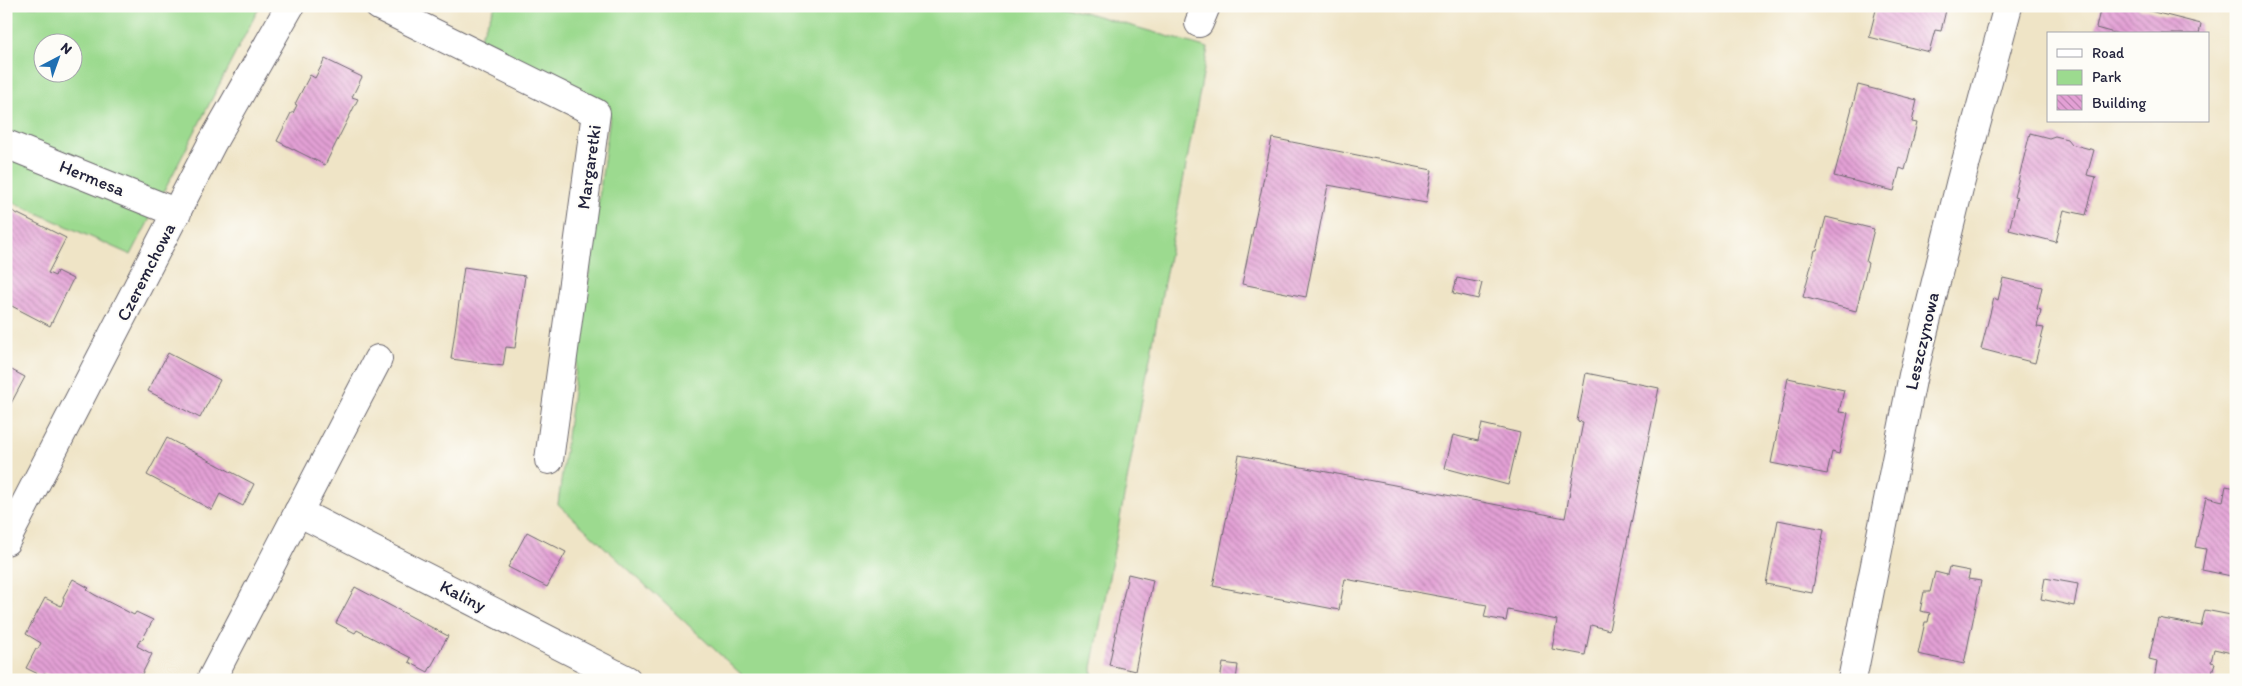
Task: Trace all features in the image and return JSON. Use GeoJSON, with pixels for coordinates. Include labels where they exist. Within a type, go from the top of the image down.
{"type":"FeatureCollection","features":[{"type":"Feature","properties":{"kind":"street","name":"Czeremchowa"},"geometry":{"type":"LineString","coordinates":[[6,541],[212,142],[290,6]]}},
{"type":"Feature","properties":{"kind":"street","name":"Margaretki"},"geometry":{"type":"LineString","coordinates":[[379,6],[596,113],[549,460]]}},
{"type":"Feature","properties":{"kind":"street","name":"Leszczynowa"},"geometry":{"type":"LineString","coordinates":[[1852,680],[1913,375],[1960,184],[2008,6]]}},
{"type":"Feature","properties":{"kind":"street","name":"Hermesa"},"geometry":{"type":"LineString","coordinates":[[6,144],[177,213]]}},
{"type":"Feature","properties":{"kind":"street"},"geometry":{"type":"LineString","coordinates":[[211,680],[378,359]]}},
{"type":"Feature","properties":{"kind":"street","name":"Kaliny"},"geometry":{"type":"LineString","coordinates":[[298,512],[627,680]]}},
{"type":"Feature","properties":{"kind":"green space"},"geometry":{"type":"Polygon","coordinates":[[[6,6],[260,6],[131,255],[6,199],[6,6]]]}},
{"type":"Feature","properties":{"kind":"green space"},"geometry":{"type":"Polygon","coordinates":[[[495,6],[1063,6],[1208,48],[1092,668],[1093,680],[740,680],[741,674],[558,504],[610,116],[472,54],[495,6]]]}},
{"type":"Feature","properties":{"kind":"building"},"geometry":{"type":"Polygon","coordinates":[[[1877,6],[1947,6],[1941,31],[1935,30],[1929,52],[1869,37],[1877,6]]]}},
{"type":"Feature","properties":{"kind":"building"},"geometry":{"type":"Polygon","coordinates":[[[2101,6],[2139,6],[2138,8],[2201,24],[2199,32],[2111,32],[2096,28],[2101,6]]]}},
{"type":"Feature","properties":{"kind":"building"},"geometry":{"type":"Polygon","coordinates":[[[325,59],[362,77],[352,97],[358,99],[325,165],[277,141],[297,105],[295,104],[310,75],[315,78],[325,59]]]}},
{"type":"Feature","properties":{"kind":"building"},"geometry":{"type":"Polygon","coordinates":[[[1858,85],[1917,100],[1912,122],[1917,123],[1905,170],[1900,168],[1894,191],[1834,176],[1858,85]]]}},
{"type":"Feature","properties":{"kind":"building"},"geometry":{"type":"Polygon","coordinates":[[[2030,133],[2049,138],[2055,136],[2067,139],[2071,144],[2094,150],[2087,175],[2096,177],[2086,215],[2064,210],[2056,242],[2009,230],[2017,198],[2014,197],[2030,133]]]}},
{"type":"Feature","properties":{"kind":"building"},"geometry":{"type":"Polygon","coordinates":[[[1272,138],[1432,170],[1426,203],[1328,185],[1306,297],[1242,284],[1272,138]]]}},
{"type":"Feature","properties":{"kind":"building"},"geometry":{"type":"Polygon","coordinates":[[[6,208],[66,238],[48,273],[55,276],[57,271],[73,279],[50,326],[6,303],[6,208]]]}},
{"type":"Feature","properties":{"kind":"building"},"geometry":{"type":"Polygon","coordinates":[[[1826,217],[1874,229],[1856,311],[1803,297],[1826,217]]]}},
{"type":"Feature","properties":{"kind":"building"},"geometry":{"type":"Polygon","coordinates":[[[464,267],[525,276],[515,348],[506,347],[503,366],[451,359],[464,267]]]}},
{"type":"Feature","properties":{"kind":"building"},"geometry":{"type":"Polygon","coordinates":[[[1457,278],[1482,283],[1478,299],[1453,293],[1457,278]]]}},
{"type":"Feature","properties":{"kind":"building"},"geometry":{"type":"Polygon","coordinates":[[[2003,278],[2042,287],[2037,309],[2041,310],[2037,327],[2044,328],[2035,363],[1981,349],[1994,298],[1998,300],[2003,278]]]}},
{"type":"Feature","properties":{"kind":"building"},"geometry":{"type":"Polygon","coordinates":[[[168,353],[220,380],[200,418],[148,391],[168,353]]]}},
{"type":"Feature","properties":{"kind":"building"},"geometry":{"type":"Polygon","coordinates":[[[6,367],[25,377],[8,409],[6,408],[6,367]]]}},
{"type":"Feature","properties":{"kind":"building"},"geometry":{"type":"Polygon","coordinates":[[[1586,373],[1659,388],[1609,630],[1591,625],[1585,655],[1552,649],[1557,620],[1508,610],[1506,621],[1484,617],[1487,605],[1345,579],[1339,610],[1213,586],[1239,455],[1565,518],[1583,422],[1577,421],[1586,373]]]}},
{"type":"Feature","properties":{"kind":"building"},"geometry":{"type":"Polygon","coordinates":[[[1788,378],[1844,390],[1839,412],[1848,413],[1839,454],[1832,452],[1827,474],[1771,463],[1788,378]]]}},
{"type":"Feature","properties":{"kind":"building"},"geometry":{"type":"Polygon","coordinates":[[[1482,424],[1520,433],[1508,485],[1445,468],[1453,435],[1478,441],[1482,424]]]}},
{"type":"Feature","properties":{"kind":"building"},"geometry":{"type":"Polygon","coordinates":[[[167,438],[254,484],[243,506],[220,494],[212,510],[147,475],[167,438]]]}},
{"type":"Feature","properties":{"kind":"building"},"geometry":{"type":"Polygon","coordinates":[[[2226,486],[2236,488],[2236,577],[2202,570],[2206,549],[2195,547],[2206,497],[2223,501],[2226,486]]]}},
{"type":"Feature","properties":{"kind":"building"},"geometry":{"type":"Polygon","coordinates":[[[1778,520],[1824,529],[1812,593],[1766,584],[1778,520]]]}},
{"type":"Feature","properties":{"kind":"building"},"geometry":{"type":"Polygon","coordinates":[[[527,532],[566,552],[547,587],[508,567],[527,532]]]}},
{"type":"Feature","properties":{"kind":"building"},"geometry":{"type":"Polygon","coordinates":[[[1949,567],[1970,571],[1968,579],[1981,581],[1964,664],[1918,654],[1925,622],[1928,622],[1930,613],[1920,611],[1924,592],[1930,592],[1935,572],[1947,575],[1949,567]]]}},
{"type":"Feature","properties":{"kind":"building"},"geometry":{"type":"Polygon","coordinates":[[[1128,574],[1153,580],[1135,671],[1109,665],[1128,574]]]}},
{"type":"Feature","properties":{"kind":"building"},"geometry":{"type":"Polygon","coordinates":[[[2045,578],[2078,584],[2074,606],[2041,599],[2045,578]]]}},
{"type":"Feature","properties":{"kind":"building"},"geometry":{"type":"Polygon","coordinates":[[[73,579],[89,588],[87,590],[95,595],[134,615],[136,612],[153,620],[137,646],[152,654],[139,680],[57,680],[44,673],[42,676],[26,668],[41,643],[26,634],[45,598],[61,606],[63,597],[73,579]]]}},
{"type":"Feature","properties":{"kind":"building"},"geometry":{"type":"Polygon","coordinates":[[[355,587],[448,636],[428,672],[409,662],[411,658],[357,630],[355,633],[336,623],[355,587]]]}},
{"type":"Feature","properties":{"kind":"building"},"geometry":{"type":"Polygon","coordinates":[[[2205,610],[2236,616],[2236,654],[2214,649],[2211,662],[2215,663],[2212,672],[2216,674],[2214,680],[2154,680],[2157,661],[2149,659],[2158,618],[2201,626],[2205,610]]]}},
{"type":"Feature","properties":{"kind":"building"},"geometry":{"type":"Polygon","coordinates":[[[1223,663],[1238,665],[1236,680],[1220,680],[1223,663]]]}}]}
